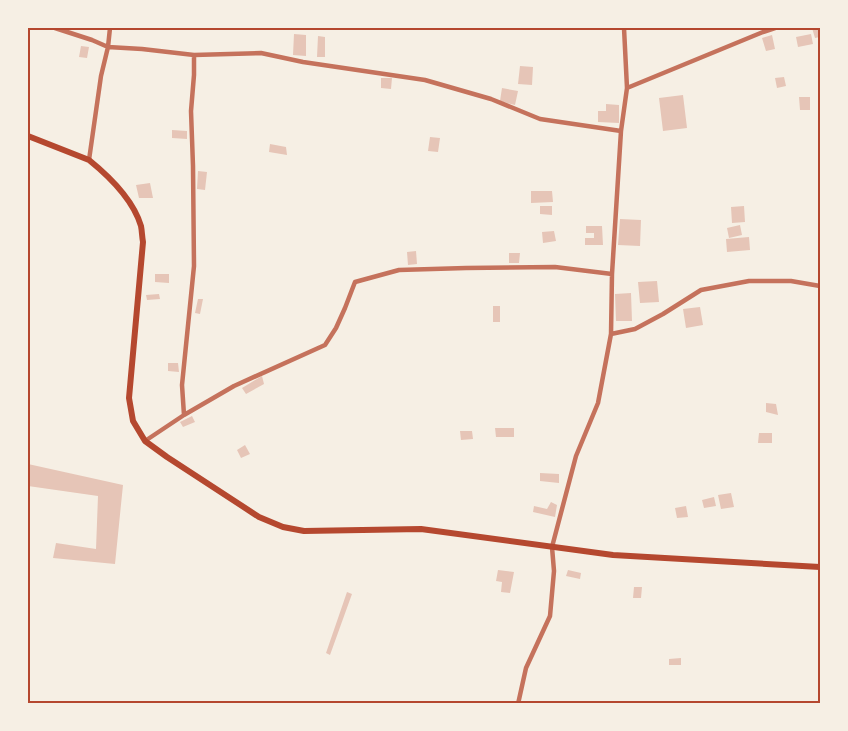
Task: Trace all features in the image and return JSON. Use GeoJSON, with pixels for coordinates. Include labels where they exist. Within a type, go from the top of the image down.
{"type":"FeatureCollection","features":[{"type":"Feature","properties":{"kind":"main road"},"geometry":{"type":"LineString","coordinates":[[28,136],[89,160],[114,183],[129,202],[141,226],[143,242],[129,398],[133,421],[146,441],[167,458],[259,517],[283,527],[304,531],[421,529],[613,555],[820,567]]}},
{"type":"Feature","properties":{"kind":"street"},"geometry":{"type":"LineString","coordinates":[[55,28],[108,47],[194,55],[261,53],[303,62],[425,80],[491,98],[540,119],[621,131]]}},
{"type":"Feature","properties":{"kind":"street"},"geometry":{"type":"LineString","coordinates":[[89,160],[110,28]]}},
{"type":"Feature","properties":{"kind":"street"},"geometry":{"type":"LineString","coordinates":[[518,704],[526,668],[550,616],[554,571],[552,547],[576,456],[598,403],[610,334],[621,131],[627,88],[624,28]]}},
{"type":"Feature","properties":{"kind":"street"},"geometry":{"type":"LineString","coordinates":[[627,88],[775,28]]}},
{"type":"Feature","properties":{"kind":"street"},"geometry":{"type":"LineString","coordinates":[[184,415],[182,385],[194,266],[191,112],[194,55]]}},
{"type":"Feature","properties":{"kind":"street"},"geometry":{"type":"LineString","coordinates":[[146,441],[184,415],[234,386],[325,345],[336,328],[355,282],[399,270],[555,267],[612,274]]}},
{"type":"Feature","properties":{"kind":"street"},"geometry":{"type":"LineString","coordinates":[[610,334],[635,329],[701,290],[758,281],[791,281],[820,286]]}},
{"type":"Feature","properties":{"kind":"building"},"geometry":{"type":"Polygon","coordinates":[[[812,28],[820,28],[820,37],[815,38],[812,28]]]}},
{"type":"Feature","properties":{"kind":"building"},"geometry":{"type":"Polygon","coordinates":[[[294,34],[306,35],[306,56],[293,55],[294,34]]]}},
{"type":"Feature","properties":{"kind":"building"},"geometry":{"type":"Polygon","coordinates":[[[811,34],[813,44],[798,47],[796,37],[811,34]]]}},
{"type":"Feature","properties":{"kind":"building"},"geometry":{"type":"Polygon","coordinates":[[[772,35],[775,49],[766,51],[762,38],[772,35]]]}},
{"type":"Feature","properties":{"kind":"building"},"geometry":{"type":"Polygon","coordinates":[[[318,36],[325,37],[325,57],[317,57],[318,36]]]}},
{"type":"Feature","properties":{"kind":"building"},"geometry":{"type":"Polygon","coordinates":[[[81,46],[89,47],[87,58],[79,57],[81,46]]]}},
{"type":"Feature","properties":{"kind":"building"},"geometry":{"type":"Polygon","coordinates":[[[520,66],[533,67],[532,85],[518,84],[520,66]]]}},
{"type":"Feature","properties":{"kind":"building"},"geometry":{"type":"Polygon","coordinates":[[[784,77],[786,86],[777,88],[775,78],[784,77]]]}},
{"type":"Feature","properties":{"kind":"building"},"geometry":{"type":"Polygon","coordinates":[[[381,78],[392,78],[391,89],[381,88],[381,78]]]}},
{"type":"Feature","properties":{"kind":"building"},"geometry":{"type":"Polygon","coordinates":[[[502,88],[518,91],[515,105],[500,101],[502,88]]]}},
{"type":"Feature","properties":{"kind":"building"},"geometry":{"type":"Polygon","coordinates":[[[683,95],[687,128],[663,131],[659,98],[683,95]]]}},
{"type":"Feature","properties":{"kind":"building"},"geometry":{"type":"Polygon","coordinates":[[[799,97],[810,97],[810,110],[800,110],[799,97]]]}},
{"type":"Feature","properties":{"kind":"building"},"geometry":{"type":"Polygon","coordinates":[[[606,104],[619,105],[619,123],[598,122],[598,111],[606,111],[606,104]]]}},
{"type":"Feature","properties":{"kind":"building"},"geometry":{"type":"Polygon","coordinates":[[[172,130],[187,131],[187,139],[172,138],[172,130]]]}},
{"type":"Feature","properties":{"kind":"building"},"geometry":{"type":"Polygon","coordinates":[[[430,137],[440,138],[438,152],[428,151],[430,137]]]}},
{"type":"Feature","properties":{"kind":"building"},"geometry":{"type":"Polygon","coordinates":[[[270,144],[286,147],[287,155],[269,152],[270,144]]]}},
{"type":"Feature","properties":{"kind":"building"},"geometry":{"type":"Polygon","coordinates":[[[198,171],[207,172],[205,190],[197,189],[198,171]]]}},
{"type":"Feature","properties":{"kind":"building"},"geometry":{"type":"Polygon","coordinates":[[[150,183],[153,198],[139,198],[136,185],[150,183]]]}},
{"type":"Feature","properties":{"kind":"building"},"geometry":{"type":"Polygon","coordinates":[[[531,191],[552,191],[553,202],[531,203],[531,191]]]}},
{"type":"Feature","properties":{"kind":"building"},"geometry":{"type":"Polygon","coordinates":[[[540,206],[552,206],[552,215],[540,214],[540,206]]]}},
{"type":"Feature","properties":{"kind":"building"},"geometry":{"type":"Polygon","coordinates":[[[744,206],[745,222],[732,223],[731,207],[744,206]]]}},
{"type":"Feature","properties":{"kind":"building"},"geometry":{"type":"Polygon","coordinates":[[[620,219],[641,220],[640,246],[618,245],[620,219]]]}},
{"type":"Feature","properties":{"kind":"building"},"geometry":{"type":"Polygon","coordinates":[[[740,225],[742,235],[729,238],[727,228],[740,225]]]}},
{"type":"Feature","properties":{"kind":"building"},"geometry":{"type":"Polygon","coordinates":[[[586,226],[602,226],[603,245],[585,245],[585,238],[594,238],[594,233],[586,233],[586,226]]]}},
{"type":"Feature","properties":{"kind":"building"},"geometry":{"type":"Polygon","coordinates":[[[554,231],[556,241],[543,243],[542,232],[554,231]]]}},
{"type":"Feature","properties":{"kind":"building"},"geometry":{"type":"Polygon","coordinates":[[[749,237],[750,250],[727,252],[726,239],[749,237]]]}},
{"type":"Feature","properties":{"kind":"building"},"geometry":{"type":"Polygon","coordinates":[[[416,251],[417,264],[408,265],[407,252],[416,251]]]}},
{"type":"Feature","properties":{"kind":"building"},"geometry":{"type":"Polygon","coordinates":[[[509,253],[520,253],[519,263],[509,263],[509,253]]]}},
{"type":"Feature","properties":{"kind":"building"},"geometry":{"type":"Polygon","coordinates":[[[155,274],[169,274],[169,283],[155,282],[155,274]]]}},
{"type":"Feature","properties":{"kind":"building"},"geometry":{"type":"Polygon","coordinates":[[[657,281],[659,302],[640,303],[638,282],[657,281]]]}},
{"type":"Feature","properties":{"kind":"building"},"geometry":{"type":"Polygon","coordinates":[[[631,293],[632,321],[616,321],[615,294],[631,293]]]}},
{"type":"Feature","properties":{"kind":"building"},"geometry":{"type":"Polygon","coordinates":[[[159,294],[160,299],[147,300],[146,295],[159,294]]]}},
{"type":"Feature","properties":{"kind":"building"},"geometry":{"type":"Polygon","coordinates":[[[198,299],[203,299],[200,314],[195,313],[198,299]]]}},
{"type":"Feature","properties":{"kind":"building"},"geometry":{"type":"Polygon","coordinates":[[[493,306],[500,306],[500,322],[493,322],[493,306]]]}},
{"type":"Feature","properties":{"kind":"building"},"geometry":{"type":"Polygon","coordinates":[[[700,307],[703,325],[686,328],[683,309],[700,307]]]}},
{"type":"Feature","properties":{"kind":"building"},"geometry":{"type":"Polygon","coordinates":[[[168,363],[178,363],[179,372],[168,371],[168,363]]]}},
{"type":"Feature","properties":{"kind":"building"},"geometry":{"type":"Polygon","coordinates":[[[262,376],[264,384],[246,394],[242,388],[262,376]]]}},
{"type":"Feature","properties":{"kind":"building"},"geometry":{"type":"Polygon","coordinates":[[[766,403],[776,404],[778,415],[766,412],[766,403]]]}},
{"type":"Feature","properties":{"kind":"building"},"geometry":{"type":"Polygon","coordinates":[[[192,416],[195,422],[183,427],[180,422],[192,416]]]}},
{"type":"Feature","properties":{"kind":"building"},"geometry":{"type":"Polygon","coordinates":[[[495,428],[514,428],[514,437],[496,437],[495,428]]]}},
{"type":"Feature","properties":{"kind":"building"},"geometry":{"type":"Polygon","coordinates":[[[460,431],[472,431],[473,439],[461,440],[460,431]]]}},
{"type":"Feature","properties":{"kind":"building"},"geometry":{"type":"Polygon","coordinates":[[[759,433],[772,433],[772,443],[758,443],[759,433]]]}},
{"type":"Feature","properties":{"kind":"building"},"geometry":{"type":"Polygon","coordinates":[[[245,445],[250,454],[241,458],[237,450],[245,445]]]}},
{"type":"Feature","properties":{"kind":"building"},"geometry":{"type":"Polygon","coordinates":[[[28,464],[123,485],[115,564],[53,558],[56,543],[96,549],[98,496],[28,486],[28,464]]]}},
{"type":"Feature","properties":{"kind":"building"},"geometry":{"type":"Polygon","coordinates":[[[540,473],[559,474],[559,483],[540,481],[540,473]]]}},
{"type":"Feature","properties":{"kind":"building"},"geometry":{"type":"Polygon","coordinates":[[[731,493],[734,507],[721,509],[718,495],[731,493]]]}},
{"type":"Feature","properties":{"kind":"building"},"geometry":{"type":"Polygon","coordinates":[[[714,497],[716,506],[704,508],[702,500],[714,497]]]}},
{"type":"Feature","properties":{"kind":"building"},"geometry":{"type":"Polygon","coordinates":[[[551,502],[557,505],[555,517],[533,512],[534,506],[547,509],[551,502]]]}},
{"type":"Feature","properties":{"kind":"building"},"geometry":{"type":"Polygon","coordinates":[[[686,506],[688,517],[677,518],[675,508],[686,506]]]}},
{"type":"Feature","properties":{"kind":"building"},"geometry":{"type":"Polygon","coordinates":[[[498,570],[514,572],[510,593],[501,592],[502,582],[496,581],[498,570]]]}},
{"type":"Feature","properties":{"kind":"building"},"geometry":{"type":"Polygon","coordinates":[[[568,570],[581,573],[580,579],[566,576],[568,570]]]}},
{"type":"Feature","properties":{"kind":"building"},"geometry":{"type":"Polygon","coordinates":[[[634,587],[642,587],[641,598],[633,598],[634,587]]]}},
{"type":"Feature","properties":{"kind":"building"},"geometry":{"type":"Polygon","coordinates":[[[347,592],[352,594],[330,655],[326,653],[347,592]]]}},
{"type":"Feature","properties":{"kind":"building"},"geometry":{"type":"Polygon","coordinates":[[[681,658],[681,665],[669,665],[669,659],[681,658]]]}}]}
